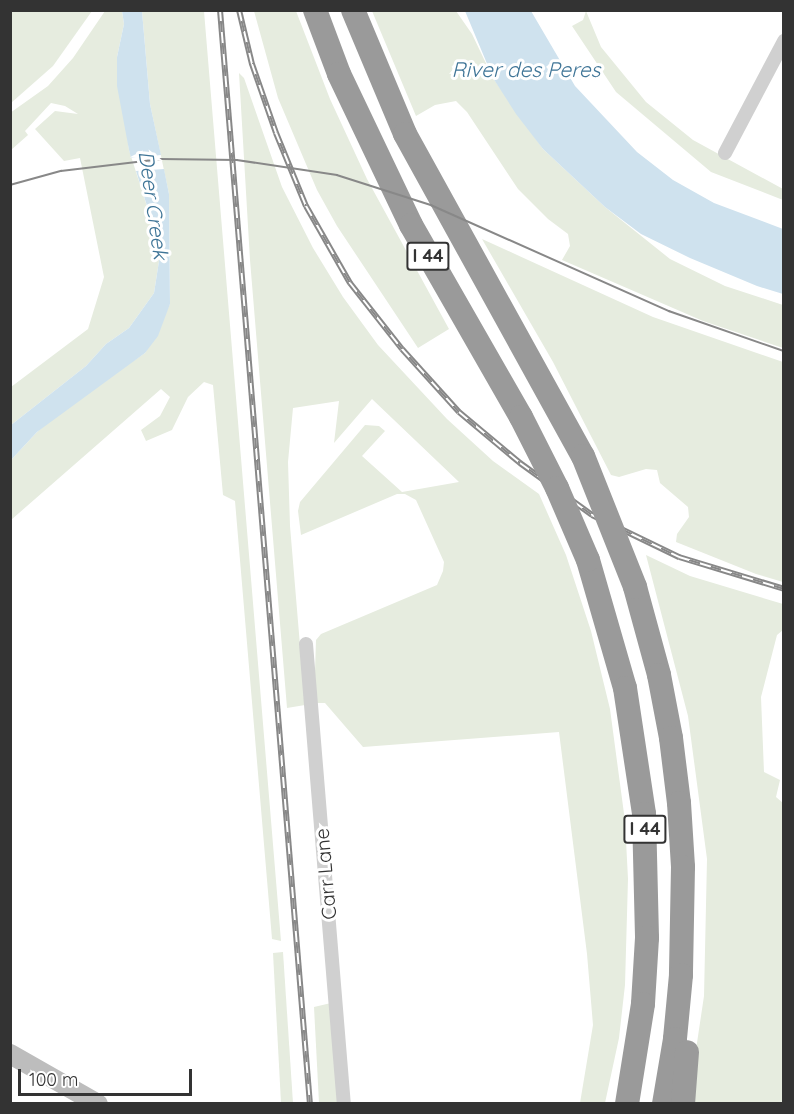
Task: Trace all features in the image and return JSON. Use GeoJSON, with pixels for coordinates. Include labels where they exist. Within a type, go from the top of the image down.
{"type":"FeatureCollection","features":[{"type":"Feature","properties":{"kind":"highway","name":"I 44"},"geometry":{"type":"LineString","coordinates":[[315,10],[346,89],[411,225],[521,417],[569,514],[588,560],[625,688],[644,814],[647,938],[643,1004],[627,1104]]}},
{"type":"Feature","properties":{"kind":"highway","name":"I 44"},"geometry":{"type":"LineString","coordinates":[[353,10],[405,134],[583,456],[635,587],[659,675],[672,749],[682,846],[683,938],[675,1039],[664,1104]]}},
{"type":"Feature","properties":{"kind":"highway"},"geometry":{"type":"LineString","coordinates":[[683,938],[689,1030],[683,1104]]}},
{"type":"Feature","properties":{"kind":"main road"},"geometry":{"type":"LineString","coordinates":[[10,1053],[98,1104]]}},
{"type":"Feature","properties":{"kind":"street"},"geometry":{"type":"LineString","coordinates":[[725,153],[783,41]]}},
{"type":"Feature","properties":{"kind":"street","name":"Carr Lane"},"geometry":{"type":"LineString","coordinates":[[306,644],[344,1104]]}},
{"type":"Feature","properties":{"kind":"shaded area"},"geometry":{"type":"Polygon","coordinates":[[[11,10],[92,11],[53,66],[11,103],[11,10]]]}},
{"type":"Feature","properties":{"kind":"shaded area"},"geometry":{"type":"Polygon","coordinates":[[[105,11],[122,11],[124,24],[117,57],[129,150],[153,225],[159,261],[154,293],[129,328],[106,344],[86,366],[11,425],[11,387],[88,329],[104,277],[80,158],[64,161],[35,129],[55,111],[78,114],[65,106],[51,103],[25,131],[28,135],[11,150],[10,113],[48,86],[73,58],[105,11]]]}},
{"type":"Feature","properties":{"kind":"shaded area"},"geometry":{"type":"Polygon","coordinates":[[[142,11],[204,11],[281,941],[272,939],[235,501],[223,495],[213,385],[204,382],[188,397],[172,430],[146,441],[141,430],[160,416],[170,397],[161,389],[11,520],[11,460],[37,432],[66,407],[145,353],[170,304],[169,194],[150,104],[142,11]]]}},
{"type":"Feature","properties":{"kind":"shaded area"},"geometry":{"type":"Polygon","coordinates":[[[254,11],[296,11],[330,99],[367,179],[449,329],[418,348],[337,226],[317,190],[278,98],[254,11]]]}},
{"type":"Feature","properties":{"kind":"shaded area"},"geometry":{"type":"Polygon","coordinates":[[[372,11],[456,11],[472,34],[493,78],[543,149],[605,207],[670,259],[725,286],[783,305],[783,348],[703,321],[562,260],[570,246],[568,234],[548,219],[518,189],[467,112],[456,101],[435,105],[416,116],[372,11]]]}},
{"type":"Feature","properties":{"kind":"shaded area"},"geometry":{"type":"Polygon","coordinates":[[[586,11],[601,47],[646,102],[693,140],[783,189],[783,200],[711,172],[616,92],[572,26],[583,20],[586,11]]]}},
{"type":"Feature","properties":{"kind":"shaded area"},"geometry":{"type":"Polygon","coordinates":[[[239,73],[244,78],[282,187],[313,248],[343,297],[378,345],[447,419],[493,461],[539,494],[566,555],[591,631],[610,709],[625,821],[628,879],[625,985],[619,1038],[605,1103],[580,1103],[593,1025],[587,954],[559,732],[363,747],[325,703],[314,703],[316,640],[321,634],[437,585],[443,571],[444,562],[416,500],[405,494],[397,494],[301,535],[298,511],[300,502],[365,425],[379,426],[385,431],[362,456],[402,492],[459,482],[372,399],[334,443],[339,401],[293,408],[288,462],[290,526],[305,705],[287,708],[250,260],[239,73]]]}},
{"type":"Feature","properties":{"kind":"shaded area"},"geometry":{"type":"Polygon","coordinates":[[[482,239],[653,317],[783,362],[783,582],[756,574],[676,542],[677,534],[689,517],[688,507],[660,483],[657,470],[646,469],[619,477],[611,475],[553,362],[482,239]]]}},
{"type":"Feature","properties":{"kind":"shaded area"},"geometry":{"type":"Polygon","coordinates":[[[646,555],[690,576],[783,604],[783,630],[777,635],[761,697],[764,772],[780,780],[776,797],[783,803],[783,1103],[688,1103],[704,996],[707,859],[688,716],[646,555]]]}},
{"type":"Feature","properties":{"kind":"shaded area"},"geometry":{"type":"Polygon","coordinates":[[[283,952],[293,1103],[281,1103],[273,953],[283,952]]]}},
{"type":"Feature","properties":{"kind":"shaded area"},"geometry":{"type":"Polygon","coordinates":[[[331,1003],[339,1103],[319,1103],[314,1007],[331,1003]]]}},
{"type":"Feature","properties":{"kind":"water"},"geometry":{"type":"Polygon","coordinates":[[[122,11],[142,11],[150,104],[161,155],[131,158],[117,86],[117,57],[124,24],[122,11]]]}},
{"type":"Feature","properties":{"kind":"water","name":"River des Peres"},"geometry":{"type":"Polygon","coordinates":[[[465,11],[531,11],[575,86],[637,152],[673,180],[714,203],[783,229],[783,294],[757,286],[690,258],[641,234],[605,207],[543,149],[516,114],[493,78],[465,11]]]}},
{"type":"Feature","properties":{"kind":"water"},"geometry":{"type":"Polygon","coordinates":[[[164,169],[169,194],[170,304],[158,336],[145,353],[37,432],[11,460],[11,425],[86,366],[106,344],[129,328],[154,293],[159,261],[153,225],[136,171],[164,169]]]}},
{"type":"Feature","properties":{"kind":"waterway","name":"Deer Creek"},"geometry":{"type":"LineString","coordinates":[[148,152],[152,174]]}},
{"type":"Feature","properties":{"kind":"tram line"},"geometry":{"type":"LineString","coordinates":[[10,185],[61,171],[161,159],[237,160],[337,175],[431,205],[669,311],[784,351]]}},
{"type":"Feature","properties":{"kind":"railway"},"geometry":{"type":"LineString","coordinates":[[220,10],[310,1104]]}},
{"type":"Feature","properties":{"kind":"railway"},"geometry":{"type":"LineString","coordinates":[[239,10],[252,64],[276,133],[306,206],[350,283],[402,349],[459,412],[520,463],[592,515],[679,557],[784,589]]}}]}
